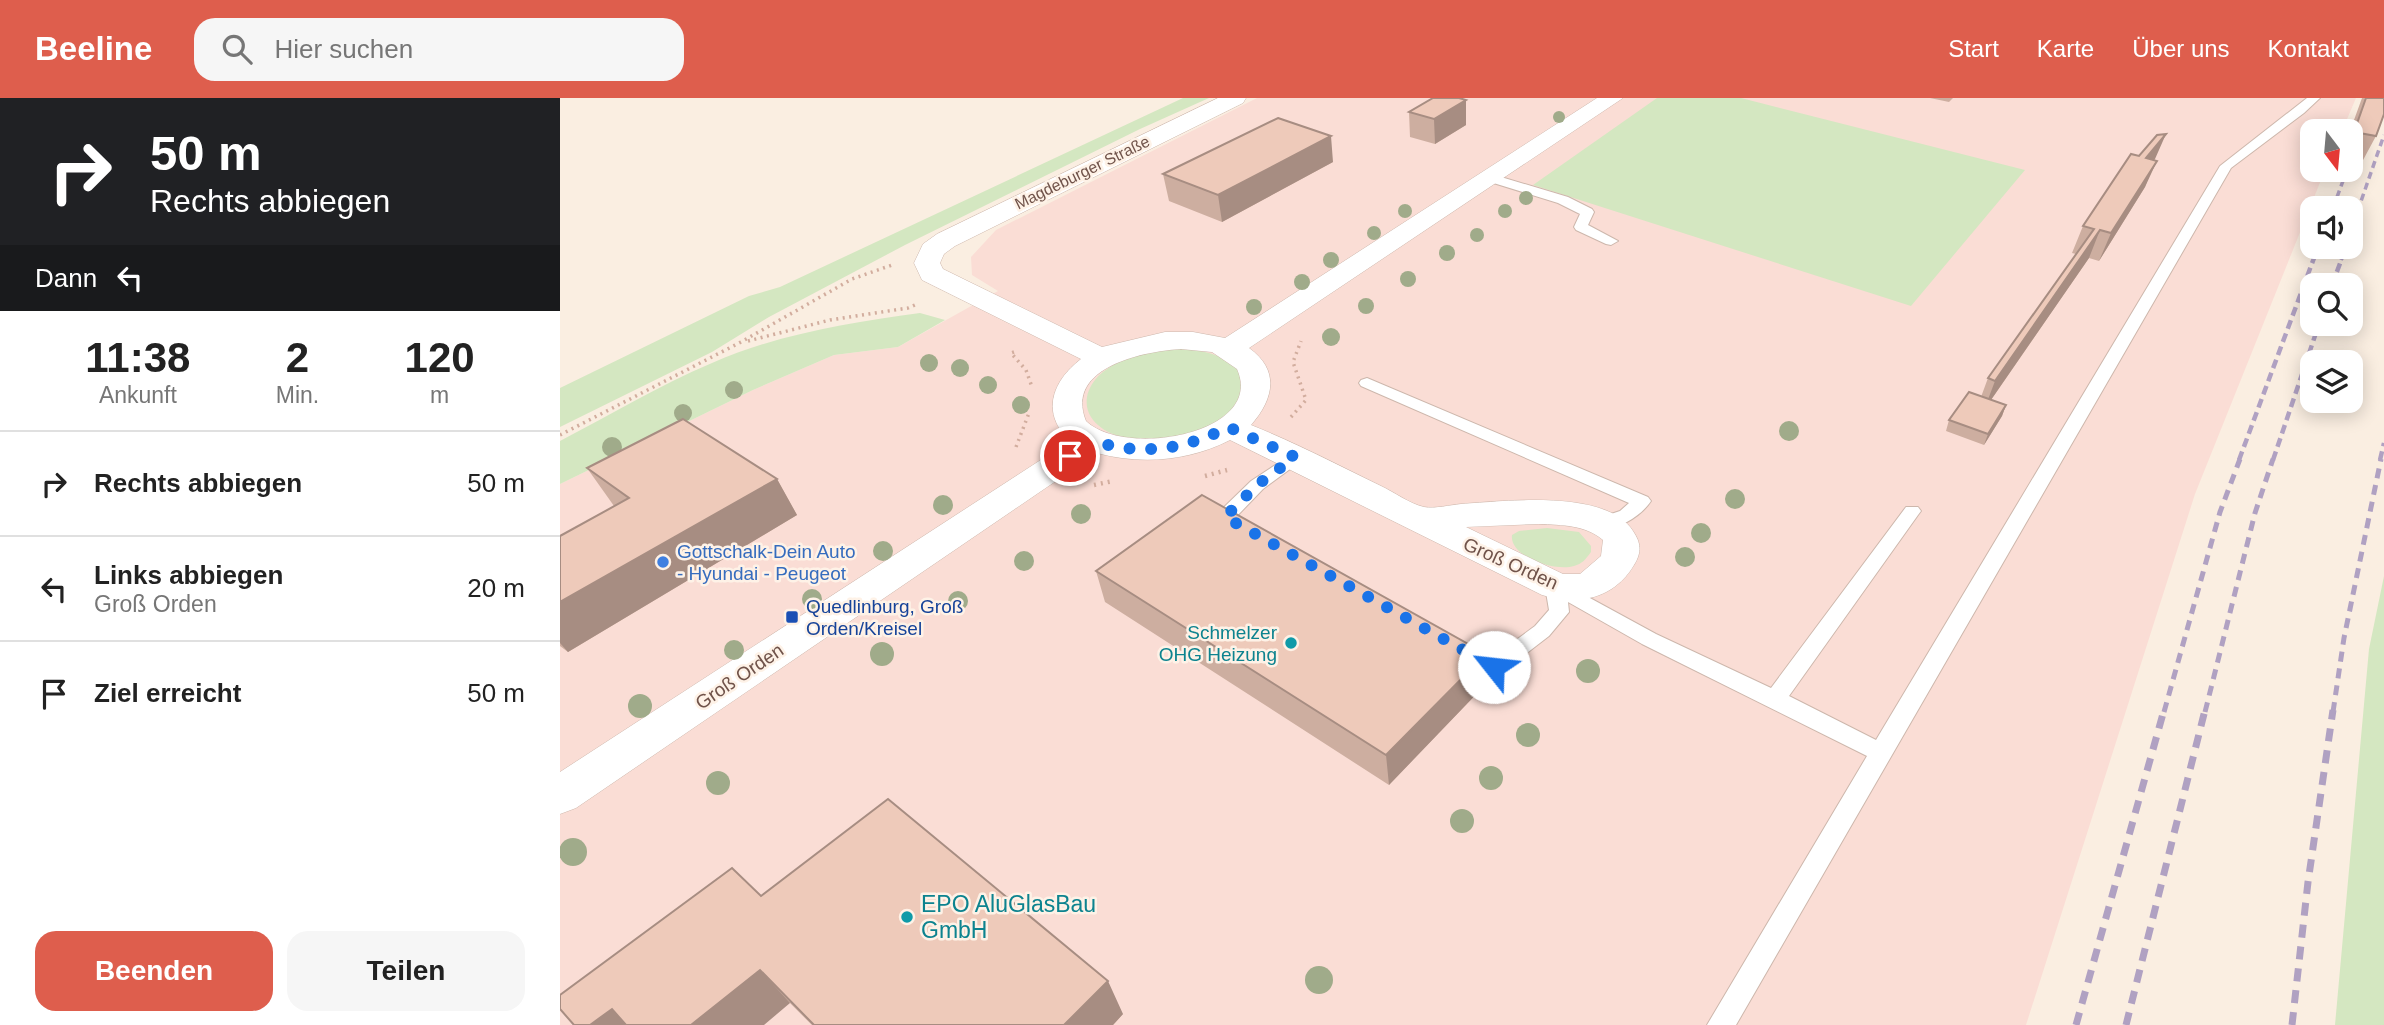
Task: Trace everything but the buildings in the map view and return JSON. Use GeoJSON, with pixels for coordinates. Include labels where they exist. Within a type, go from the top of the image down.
{"type":"FeatureCollection","features":[{"type":"Feature","properties":{"kind":"street","name":"Magdeburger Straße"},"geometry":{"type":"LineString","coordinates":[[932,250],[946,240],[1045,190],[1235,98]]}},
{"type":"Feature","properties":{"kind":"street"},"geometry":{"type":"LineString","coordinates":[[1229,348],[1491,178],[1580,112],[1612,98]]}},
{"type":"Feature","properties":{"kind":"street"},"geometry":{"type":"LineString","coordinates":[[932,250],[928,263],[932,274],[1103,359]]}},
{"type":"Feature","properties":{"kind":"street"},"geometry":{"type":"LineString","coordinates":[[1154,342],[1206,342],[1229,348],[1247,360],[1257,375],[1257,393],[1248,411],[1228,427],[1204,439],[1145,451],[1117,448],[1093,441],[1076,430],[1068,416],[1066,401],[1072,386],[1085,371],[1127,348],[1154,342]]}},
{"type":"Feature","properties":{"kind":"street","name":"Groß Orden"},"geometry":{"type":"LineString","coordinates":[[1228,427],[1262,441],[1282,467],[1418,519],[1555,586],[1570,589],[1584,586],[1609,573],[1618,563],[1621,543],[1615,531],[1603,523],[1550,513],[1418,519]]}},
{"type":"Feature","properties":{"kind":"street","name":"Groß Orden"},"geometry":{"type":"LineString","coordinates":[[566,782],[1093,441]]}},
{"type":"Feature","properties":{"kind":"lane"},"geometry":{"type":"LineString","coordinates":[[1721,1025],[2226,166],[2314,98]]}},
{"type":"Feature","properties":{"kind":"lane"},"geometry":{"type":"LineString","coordinates":[[1491,178],[1563,201],[1587,212],[1581,227],[1611,241]]}},
{"type":"Feature","properties":{"kind":"lane"},"geometry":{"type":"LineString","coordinates":[[1367,383],[1643,501],[1627,515],[1603,523]]}},
{"type":"Feature","properties":{"kind":"lane"},"geometry":{"type":"LineString","coordinates":[[1262,537],[1225,517],[1282,467]]}},
{"type":"Feature","properties":{"kind":"lane"},"geometry":{"type":"LineString","coordinates":[[1775,699],[1912,511]]}},
{"type":"Feature","properties":{"kind":"lane"},"geometry":{"type":"LineString","coordinates":[[1555,586],[1649,639],[1881,752]]}},
{"type":"Feature","properties":{"kind":"lane"},"geometry":{"type":"LineString","coordinates":[[1445,640],[1494,667],[1542,631],[1559,612],[1555,586]]}},
{"type":"Feature","properties":{"kind":"path"},"geometry":{"type":"LineString","coordinates":[[560,435],[741,342],[852,279],[932,250]]}},
{"type":"Feature","properties":{"kind":"path"},"geometry":{"type":"LineString","coordinates":[[741,342],[830,320],[908,308],[953,286]]}},
{"type":"Feature","properties":{"kind":"path"},"geometry":{"type":"LineString","coordinates":[[1032,394],[1026,370],[1011,353],[1048,333]]}},
{"type":"Feature","properties":{"kind":"path"},"geometry":{"type":"LineString","coordinates":[[1262,441],[1306,400],[1293,362],[1303,338]]}},
{"type":"Feature","properties":{"kind":"path"},"geometry":{"type":"LineString","coordinates":[[1010,455],[1018,444],[1032,403]]}},
{"type":"Feature","properties":{"kind":"path"},"geometry":{"type":"LineString","coordinates":[[1195,477],[1214,475],[1232,468],[1282,467]]}},
{"type":"Feature","properties":{"kind":"path"},"geometry":{"type":"LineString","coordinates":[[1091,485],[1124,479]]}},
{"type":"Feature","properties":{"kind":"shaded area"},"geometry":{"type":"Polygon","coordinates":[[[1257,98],[2356,98],[2347,119],[2300,119],[2300,182],[2320,182],[2315,196],[2300,196],[2300,232],[2195,494],[2026,1025],[560,1025],[560,484],[753,390],[834,355],[898,347],[998,291],[972,275],[971,257],[996,230],[1257,98]]]}},
{"type":"Feature","properties":{"kind":"green space"},"geometry":{"type":"Polygon","coordinates":[[[1183,98],[1209,98],[1140,129],[905,245],[769,317],[712,352],[560,427],[560,388],[749,296],[780,287],[1183,98]]]}},
{"type":"Feature","properties":{"kind":"green space"},"geometry":{"type":"Polygon","coordinates":[[[1657,98],[1741,98],[2025,170],[1911,306],[1533,185],[1657,98]]]}},
{"type":"Feature","properties":{"kind":"green space"},"geometry":{"type":"Polygon","coordinates":[[[920,313],[945,320],[898,347],[834,355],[753,390],[560,484],[560,441],[654,390],[762,344],[840,326],[920,313]]]}},
{"type":"Feature","properties":{"kind":"green space"},"geometry":{"type":"Polygon","coordinates":[[[1181,348],[1213,354],[1223,358],[1239,371],[1241,391],[1235,406],[1227,414],[1211,425],[1194,431],[1155,439],[1118,436],[1102,429],[1091,417],[1087,397],[1092,384],[1101,374],[1126,359],[1181,348]]]}},
{"type":"Feature","properties":{"kind":"green space"},"geometry":{"type":"Polygon","coordinates":[[[1547,528],[1579,532],[1591,546],[1591,552],[1577,565],[1556,567],[1526,556],[1513,543],[1512,535],[1519,531],[1547,528]]]}},
{"type":"Feature","properties":{"kind":"green space"},"geometry":{"type":"Polygon","coordinates":[[[2384,576],[2384,1025],[2335,1025],[2369,649],[2384,576]]]}},
{"type":"Feature","properties":{"kind":"railway"},"geometry":{"type":"LineString","coordinates":[[2363,196],[2384,135]]}},
{"type":"Feature","properties":{"kind":"railway"},"geometry":{"type":"LineString","coordinates":[[2337,196],[2343,182]]}},
{"type":"Feature","properties":{"kind":"railway"},"geometry":{"type":"LineString","coordinates":[[2239,460],[2314,259]]}},
{"type":"Feature","properties":{"kind":"railway"},"geometry":{"type":"LineString","coordinates":[[2336,273],[2342,259]]}},
{"type":"Feature","properties":{"kind":"railway"},"geometry":{"type":"LineString","coordinates":[[2273,460],[2315,336]]}},
{"type":"Feature","properties":{"kind":"railway"},"geometry":{"type":"LineString","coordinates":[[2380,460],[2384,443]]}},
{"type":"Feature","properties":{"kind":"railway"},"geometry":{"type":"LineString","coordinates":[[2164,712],[2220,512],[2240,459]]}},
{"type":"Feature","properties":{"kind":"railway"},"geometry":{"type":"LineString","coordinates":[[2205,712],[2255,513],[2273,459]]}},
{"type":"Feature","properties":{"kind":"railway"},"geometry":{"type":"LineString","coordinates":[[2333,712],[2344,638],[2381,459]]}},
{"type":"Feature","properties":{"kind":"railway"},"geometry":{"type":"LineString","coordinates":[[2076,1025],[2164,710]]}},
{"type":"Feature","properties":{"kind":"railway"},"geometry":{"type":"LineString","coordinates":[[2126,1025],[2205,710]]}},
{"type":"Feature","properties":{"kind":"railway"},"geometry":{"type":"LineString","coordinates":[[2292,1025],[2308,882],[2333,710]]}},
{"type":"Feature","properties":{"kind":"place","name":"Gottschalk-Dein Auto - Hyundai - Peugeot"},"geometry":{"type":"Point","coordinates":[663,562]}},
{"type":"Feature","properties":{"kind":"place","name":"Quedlinburg, Groß Orden/Kreisel"},"geometry":{"type":"Point","coordinates":[792,617]}},
{"type":"Feature","properties":{"kind":"place","name":"Schmelzer OHG Heizung"},"geometry":{"type":"Point","coordinates":[1291,643]}},
{"type":"Feature","properties":{"kind":"place","name":"EPO AluGlasBau GmbH"},"geometry":{"type":"Point","coordinates":[907,917]}},
{"type":"Feature","properties":{"kind":"route"},"geometry":{"type":"LineString","coordinates":[[1070,456],[1093,441],[1117,448],[1145,451],[1204,439],[1228,427],[1295,457],[1257,485],[1225,517],[1494,667]]}}]}
